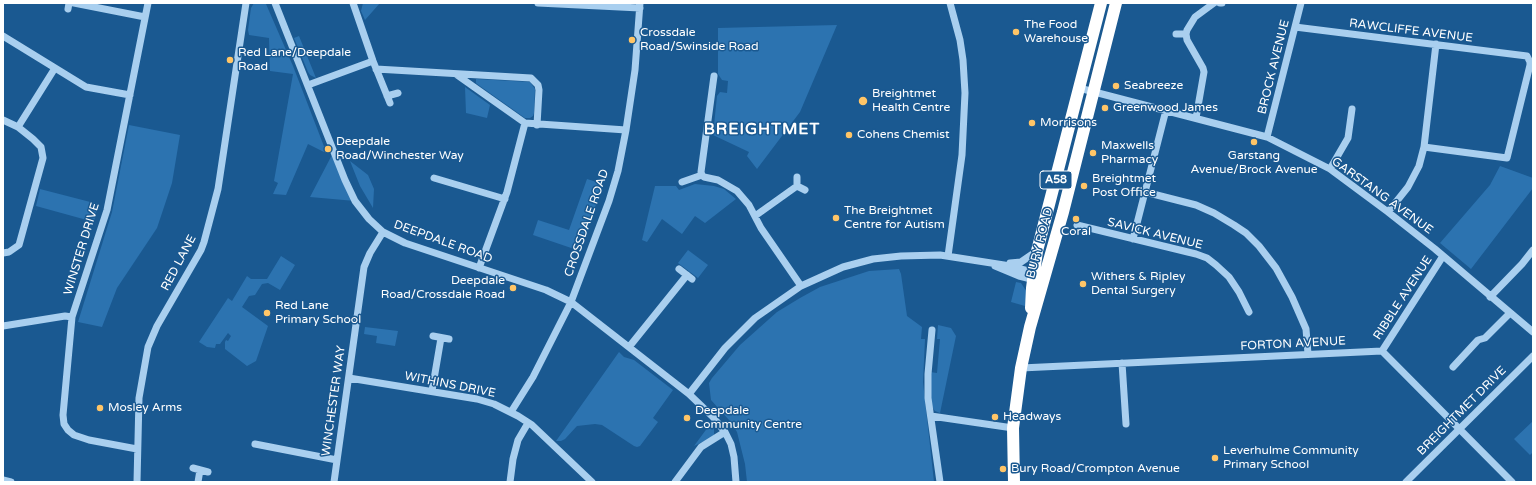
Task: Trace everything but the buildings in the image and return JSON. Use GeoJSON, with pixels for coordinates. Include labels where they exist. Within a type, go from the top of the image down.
{"type":"FeatureCollection","features":[{"type":"Feature","properties":{"kind":"highway","name":"BURY ROAD"},"geometry":{"type":"LineString","coordinates":[[1040,276],[1038,251],[1101,3]]}},
{"type":"Feature","properties":{"kind":"highway","name":"BURY ROAD"},"geometry":{"type":"LineString","coordinates":[[1014,482],[1013,428],[1021,368],[1040,276],[1094,92],[1116,3]]}},
{"type":"Feature","properties":{"kind":"street"},"geometry":{"type":"LineString","coordinates":[[74,3],[145,17]]}},
{"type":"Feature","properties":{"kind":"street","name":"WINSTER DRIVE"},"geometry":{"type":"LineString","coordinates":[[137,449],[80,438],[74,435],[64,424],[63,403],[72,317],[107,210],[148,3]]}},
{"type":"Feature","properties":{"kind":"street","name":"RED LANE"},"geometry":{"type":"LineString","coordinates":[[137,482],[140,398],[148,347],[157,326],[201,250],[218,189],[246,3]]}},
{"type":"Feature","properties":{"kind":"street","name":"DEEPDALE ROAD"},"geometry":{"type":"LineString","coordinates":[[275,3],[345,180],[355,201],[369,219],[383,232],[405,243],[546,290],[571,302],[689,394],[713,416],[725,432],[730,444],[734,456],[736,482]]}},
{"type":"Feature","properties":{"kind":"street"},"geometry":{"type":"LineString","coordinates":[[353,3],[373,61],[390,103]]}},
{"type":"Feature","properties":{"kind":"street"},"geometry":{"type":"LineString","coordinates":[[538,3],[640,6]]}},
{"type":"Feature","properties":{"kind":"street"},"geometry":{"type":"LineString","coordinates":[[948,256],[962,155],[965,119],[963,60],[960,40],[950,3]]}},
{"type":"Feature","properties":{"kind":"street"},"geometry":{"type":"LineString","coordinates":[[1196,118],[1204,72],[1187,40],[1186,34],[1195,17],[1214,3]]}},
{"type":"Feature","properties":{"kind":"street","name":"BROCK AVENUE"},"geometry":{"type":"LineString","coordinates":[[1267,137],[1301,3]]}},
{"type":"Feature","properties":{"kind":"street","name":"CROSSDALE ROAD"},"geometry":{"type":"LineString","coordinates":[[511,412],[533,377],[571,302],[609,201],[618,171],[636,70],[640,6]]}},
{"type":"Feature","properties":{"kind":"street","name":"RAWCLIFFE AVENUE"},"geometry":{"type":"LineString","coordinates":[[1295,27],[1365,37],[1524,55],[1529,59],[1530,65],[1507,158],[1424,147]]}},
{"type":"Feature","properties":{"kind":"street"},"geometry":{"type":"LineString","coordinates":[[1176,34],[1186,34]]}},
{"type":"Feature","properties":{"kind":"street"},"geometry":{"type":"LineString","coordinates":[[3,36],[86,87],[130,95]]}},
{"type":"Feature","properties":{"kind":"street"},"geometry":{"type":"LineString","coordinates":[[1388,212],[1408,187],[1419,166],[1424,147],[1436,44]]}},
{"type":"Feature","properties":{"kind":"street"},"geometry":{"type":"LineString","coordinates":[[308,86],[373,61]]}},
{"type":"Feature","properties":{"kind":"street"},"geometry":{"type":"LineString","coordinates":[[18,127],[56,68]]}},
{"type":"Feature","properties":{"kind":"street"},"geometry":{"type":"LineString","coordinates":[[376,69],[530,78],[538,85],[539,90],[537,125]]}},
{"type":"Feature","properties":{"kind":"street"},"geometry":{"type":"LineString","coordinates":[[457,74],[525,123],[626,130]]}},
{"type":"Feature","properties":{"kind":"street"},"geometry":{"type":"LineString","coordinates":[[702,175],[701,172],[714,76]]}},
{"type":"Feature","properties":{"kind":"street"},"geometry":{"type":"LineString","coordinates":[[713,85],[722,86]]}},
{"type":"Feature","properties":{"kind":"street","name":"GARSTANG AVENUE"},"geometry":{"type":"LineString","coordinates":[[1079,88],[1267,137],[1330,169],[1388,212],[1443,256],[1533,332]]}},
{"type":"Feature","properties":{"kind":"street"},"geometry":{"type":"LineString","coordinates":[[387,96],[398,93]]}},
{"type":"Feature","properties":{"kind":"street"},"geometry":{"type":"LineString","coordinates":[[1330,169],[1348,138],[1352,109]]}},
{"type":"Feature","properties":{"kind":"street"},"geometry":{"type":"LineString","coordinates":[[1133,239],[1166,110]]}},
{"type":"Feature","properties":{"kind":"street"},"geometry":{"type":"LineString","coordinates":[[3,120],[18,127],[33,139],[40,147],[42,158],[20,245],[10,252],[3,253]]}},
{"type":"Feature","properties":{"kind":"street"},"geometry":{"type":"LineString","coordinates":[[479,268],[516,162],[525,123]]}},
{"type":"Feature","properties":{"kind":"street"},"geometry":{"type":"LineString","coordinates":[[682,182],[702,175],[704,177],[718,180],[737,191],[749,205],[761,228],[801,286]]}},
{"type":"Feature","properties":{"kind":"street"},"geometry":{"type":"LineString","coordinates":[[797,177],[797,186]]}},
{"type":"Feature","properties":{"kind":"street"},"geometry":{"type":"LineString","coordinates":[[434,178],[504,199]]}},
{"type":"Feature","properties":{"kind":"street"},"geometry":{"type":"LineString","coordinates":[[755,216],[797,186]]}},
{"type":"Feature","properties":{"kind":"street"},"geometry":{"type":"LineString","coordinates":[[797,186],[805,190]]}},
{"type":"Feature","properties":{"kind":"street"},"geometry":{"type":"LineString","coordinates":[[1145,192],[1196,205],[1214,213],[1246,233],[1259,246],[1276,268],[1298,310],[1306,329],[1308,354]]}},
{"type":"Feature","properties":{"kind":"street","name":"SAVICK AVENUE"},"geometry":{"type":"LineString","coordinates":[[1077,225],[1207,258],[1229,277],[1239,292],[1249,312]]}},
{"type":"Feature","properties":{"kind":"street","name":"WINCHESTER WAY"},"geometry":{"type":"LineString","coordinates":[[334,482],[364,267],[370,253],[383,232]]}},
{"type":"Feature","properties":{"kind":"street"},"geometry":{"type":"LineString","coordinates":[[1490,297],[1522,264],[1533,250]]}},
{"type":"Feature","properties":{"kind":"street"},"geometry":{"type":"LineString","coordinates":[[987,262],[1016,263],[1027,260],[1038,251]]}},
{"type":"Feature","properties":{"kind":"street"},"geometry":{"type":"LineString","coordinates":[[689,394],[725,348],[755,318],[801,286],[843,267],[873,259],[901,256],[948,256],[987,262],[1040,276]]}},
{"type":"Feature","properties":{"kind":"street","name":"RIBBLE AVENUE"},"geometry":{"type":"LineString","coordinates":[[1382,351],[1443,256]]}},
{"type":"Feature","properties":{"kind":"street"},"geometry":{"type":"LineString","coordinates":[[629,347],[689,277],[679,269]]}},
{"type":"Feature","properties":{"kind":"street"},"geometry":{"type":"LineString","coordinates":[[1453,367],[1478,340],[1484,338],[1510,313]]}},
{"type":"Feature","properties":{"kind":"street"},"geometry":{"type":"LineString","coordinates":[[3,318],[4,325],[65,316],[72,317]]}},
{"type":"Feature","properties":{"kind":"street"},"geometry":{"type":"LineString","coordinates":[[932,330],[928,374],[928,398],[940,482]]}},
{"type":"Feature","properties":{"kind":"street"},"geometry":{"type":"LineString","coordinates":[[432,391],[437,337],[449,339]]}},
{"type":"Feature","properties":{"kind":"street"},"geometry":{"type":"LineString","coordinates":[[1382,351],[1512,482]]}},
{"type":"Feature","properties":{"kind":"street","name":"FORTON AVENUE"},"geometry":{"type":"LineString","coordinates":[[1021,368],[1382,351]]}},
{"type":"Feature","properties":{"kind":"street","name":"BREIGHTMET DRIVE"},"geometry":{"type":"LineString","coordinates":[[1406,482],[1533,356]]}},
{"type":"Feature","properties":{"kind":"street"},"geometry":{"type":"LineString","coordinates":[[1122,364],[1126,424]]}},
{"type":"Feature","properties":{"kind":"street","name":"WITHINS DRIVE"},"geometry":{"type":"LineString","coordinates":[[349,378],[477,399],[494,404],[528,422],[592,482]]}},
{"type":"Feature","properties":{"kind":"street"},"geometry":{"type":"LineString","coordinates":[[931,416],[1013,428]]}},
{"type":"Feature","properties":{"kind":"street"},"geometry":{"type":"LineString","coordinates":[[510,482],[513,459],[518,440],[528,422]]}},
{"type":"Feature","properties":{"kind":"street"},"geometry":{"type":"LineString","coordinates":[[675,482],[701,447],[725,432]]}},
{"type":"Feature","properties":{"kind":"street"},"geometry":{"type":"LineString","coordinates":[[255,444],[337,460]]}},
{"type":"Feature","properties":{"kind":"street"},"geometry":{"type":"LineString","coordinates":[[198,482],[197,469],[208,472]]}},
{"type":"Feature","properties":{"kind":"street"},"geometry":{"type":"LineString","coordinates":[[3,480],[11,482]]}},
{"type":"Feature","properties":{"kind":"shaded area"},"geometry":{"type":"Polygon","coordinates":[[[254,3],[266,4],[293,66],[325,149],[324,152],[308,144],[286,195],[273,194],[278,183],[274,181],[293,74],[270,71],[269,38],[249,35],[248,30],[251,8],[254,3]]]}},
{"type":"Feature","properties":{"kind":"shaded area"},"geometry":{"type":"Polygon","coordinates":[[[363,3],[380,3],[365,20],[361,11],[363,3]]]}},
{"type":"Feature","properties":{"kind":"shaded area"},"geometry":{"type":"Polygon","coordinates":[[[837,25],[800,112],[757,169],[747,156],[749,152],[713,135],[717,96],[720,92],[727,93],[728,81],[722,80],[718,74],[718,28],[837,25]]]}},
{"type":"Feature","properties":{"kind":"shaded area"},"geometry":{"type":"Polygon","coordinates":[[[299,36],[316,78],[308,72],[294,38],[299,36]]]}},
{"type":"Feature","properties":{"kind":"shaded area"},"geometry":{"type":"Polygon","coordinates":[[[476,79],[530,82],[535,89],[533,116],[530,118],[525,118],[477,84],[476,79]]]}},
{"type":"Feature","properties":{"kind":"shaded area"},"geometry":{"type":"Polygon","coordinates":[[[465,87],[490,105],[487,118],[466,113],[465,87]]]}},
{"type":"Feature","properties":{"kind":"shaded area"},"geometry":{"type":"Polygon","coordinates":[[[129,125],[180,135],[172,183],[157,228],[117,288],[102,327],[78,322],[112,212],[129,125]]]}},
{"type":"Feature","properties":{"kind":"shaded area"},"geometry":{"type":"Polygon","coordinates":[[[334,151],[355,201],[310,197],[334,151]]]}},
{"type":"Feature","properties":{"kind":"shaded area"},"geometry":{"type":"Polygon","coordinates":[[[350,161],[368,175],[374,189],[373,208],[360,186],[350,161]]]}},
{"type":"Feature","properties":{"kind":"shaded area"},"geometry":{"type":"Polygon","coordinates":[[[1500,166],[1533,178],[1533,188],[1471,269],[1440,243],[1490,185],[1500,166]]]}},
{"type":"Feature","properties":{"kind":"shaded area"},"geometry":{"type":"Polygon","coordinates":[[[587,179],[603,184],[580,251],[533,235],[538,220],[569,230],[587,179]]]}},
{"type":"Feature","properties":{"kind":"shaded area"},"geometry":{"type":"Polygon","coordinates":[[[695,184],[714,186],[724,189],[736,199],[705,223],[695,216],[682,234],[662,219],[647,242],[642,240],[655,186],[676,186],[679,190],[695,184]]]}},
{"type":"Feature","properties":{"kind":"shaded area"},"geometry":{"type":"Polygon","coordinates":[[[40,189],[98,204],[94,222],[36,206],[40,189]]]}},
{"type":"Feature","properties":{"kind":"shaded area"},"geometry":{"type":"Polygon","coordinates":[[[688,250],[708,265],[698,278],[678,263],[688,250]]]}},
{"type":"Feature","properties":{"kind":"shaded area"},"geometry":{"type":"Polygon","coordinates":[[[281,256],[295,265],[280,290],[268,283],[262,284],[255,295],[249,296],[242,307],[268,326],[256,361],[247,366],[225,349],[225,342],[226,340],[228,341],[231,336],[228,333],[220,344],[216,344],[215,348],[207,347],[199,342],[228,298],[232,301],[247,276],[251,279],[267,279],[281,256]]]}},
{"type":"Feature","properties":{"kind":"shaded area"},"geometry":{"type":"Polygon","coordinates":[[[899,269],[907,316],[922,327],[921,339],[925,339],[923,382],[934,482],[747,482],[745,464],[737,432],[729,420],[711,400],[709,383],[712,378],[740,345],[777,312],[800,298],[820,287],[869,271],[899,269]]]}},
{"type":"Feature","properties":{"kind":"shaded area"},"geometry":{"type":"Polygon","coordinates":[[[1016,282],[1021,283],[1027,292],[1025,306],[1011,302],[1016,282]]]}},
{"type":"Feature","properties":{"kind":"shaded area"},"geometry":{"type":"Polygon","coordinates":[[[938,325],[951,328],[956,336],[940,413],[935,411],[929,403],[930,372],[937,373],[940,339],[937,339],[938,325]]]}},
{"type":"Feature","properties":{"kind":"shaded area"},"geometry":{"type":"Polygon","coordinates":[[[365,327],[398,331],[395,346],[376,343],[377,336],[364,334],[365,327]]]}},
{"type":"Feature","properties":{"kind":"shaded area"},"geometry":{"type":"Polygon","coordinates":[[[619,352],[624,357],[634,360],[673,390],[653,418],[658,422],[640,446],[637,447],[602,425],[595,424],[577,426],[565,439],[556,441],[619,352]]]}},
{"type":"Feature","properties":{"kind":"shaded area"},"geometry":{"type":"Polygon","coordinates":[[[1533,421],[1533,452],[1530,455],[1514,439],[1533,421]]]}},
{"type":"Feature","properties":{"kind":"shaded area"},"geometry":{"type":"Polygon","coordinates":[[[711,423],[714,428],[714,435],[694,446],[711,423]]]}},
{"type":"Feature","properties":{"kind":"place","name":"The Food Warehouse"},"geometry":{"type":"Point","coordinates":[1016,32]}},
{"type":"Feature","properties":{"kind":"place","name":"Crossdale Road/Swinside Road"},"geometry":{"type":"Point","coordinates":[632,40]}},
{"type":"Feature","properties":{"kind":"place","name":"Red Lane/Deepdale Road"},"geometry":{"type":"Point","coordinates":[230,60]}},
{"type":"Feature","properties":{"kind":"place","name":"Seabreeze"},"geometry":{"type":"Point","coordinates":[1116,86]}},
{"type":"Feature","properties":{"kind":"place","name":"Breightmet Health Centre"},"geometry":{"type":"Point","coordinates":[863,101]}},
{"type":"Feature","properties":{"kind":"place","name":"Greenwood James"},"geometry":{"type":"Point","coordinates":[1105,108]}},
{"type":"Feature","properties":{"kind":"place","name":"Morrisons"},"geometry":{"type":"Point","coordinates":[1032,123]}},
{"type":"Feature","properties":{"kind":"place","name":"Cohens Chemist"},"geometry":{"type":"Point","coordinates":[849,135]}},
{"type":"Feature","properties":{"kind":"place","name":"Garstang Avenue/Brock Avenue"},"geometry":{"type":"Point","coordinates":[1254,142]}},
{"type":"Feature","properties":{"kind":"place","name":"Deepdale Road/Winchester Way"},"geometry":{"type":"Point","coordinates":[328,149]}},
{"type":"Feature","properties":{"kind":"place","name":"Maxwells Pharmacy"},"geometry":{"type":"Point","coordinates":[1093,153]}},
{"type":"Feature","properties":{"kind":"place","name":"Breightmet Post Office"},"geometry":{"type":"Point","coordinates":[1084,186]}},
{"type":"Feature","properties":{"kind":"place","name":"The Breightmet Centre for Autism"},"geometry":{"type":"Point","coordinates":[836,218]}},
{"type":"Feature","properties":{"kind":"place","name":"Coral"},"geometry":{"type":"Point","coordinates":[1076,219]}},
{"type":"Feature","properties":{"kind":"place","name":"Withers & Ripley Dental Surgery"},"geometry":{"type":"Point","coordinates":[1083,284]}},
{"type":"Feature","properties":{"kind":"place","name":"Deepdale Road/Crossdale Road"},"geometry":{"type":"Point","coordinates":[513,288]}},
{"type":"Feature","properties":{"kind":"place","name":"Red Lane Primary School"},"geometry":{"type":"Point","coordinates":[267,313]}},
{"type":"Feature","properties":{"kind":"place","name":"Mosley Arms"},"geometry":{"type":"Point","coordinates":[100,408]}},
{"type":"Feature","properties":{"kind":"place","name":"Headways"},"geometry":{"type":"Point","coordinates":[995,417]}},
{"type":"Feature","properties":{"kind":"place","name":"Deepdale Community Centre"},"geometry":{"type":"Point","coordinates":[687,418]}},
{"type":"Feature","properties":{"kind":"place","name":"Leverhulme Community Primary School"},"geometry":{"type":"Point","coordinates":[1215,458]}},
{"type":"Feature","properties":{"kind":"place","name":"Bury Road/Crompton Avenue"},"geometry":{"type":"Point","coordinates":[1003,469]}},
{"type":"Feature","properties":{"kind":"district","name":"BREIGHTMET"},"geometry":{"type":"Point","coordinates":[762,130]}}]}
